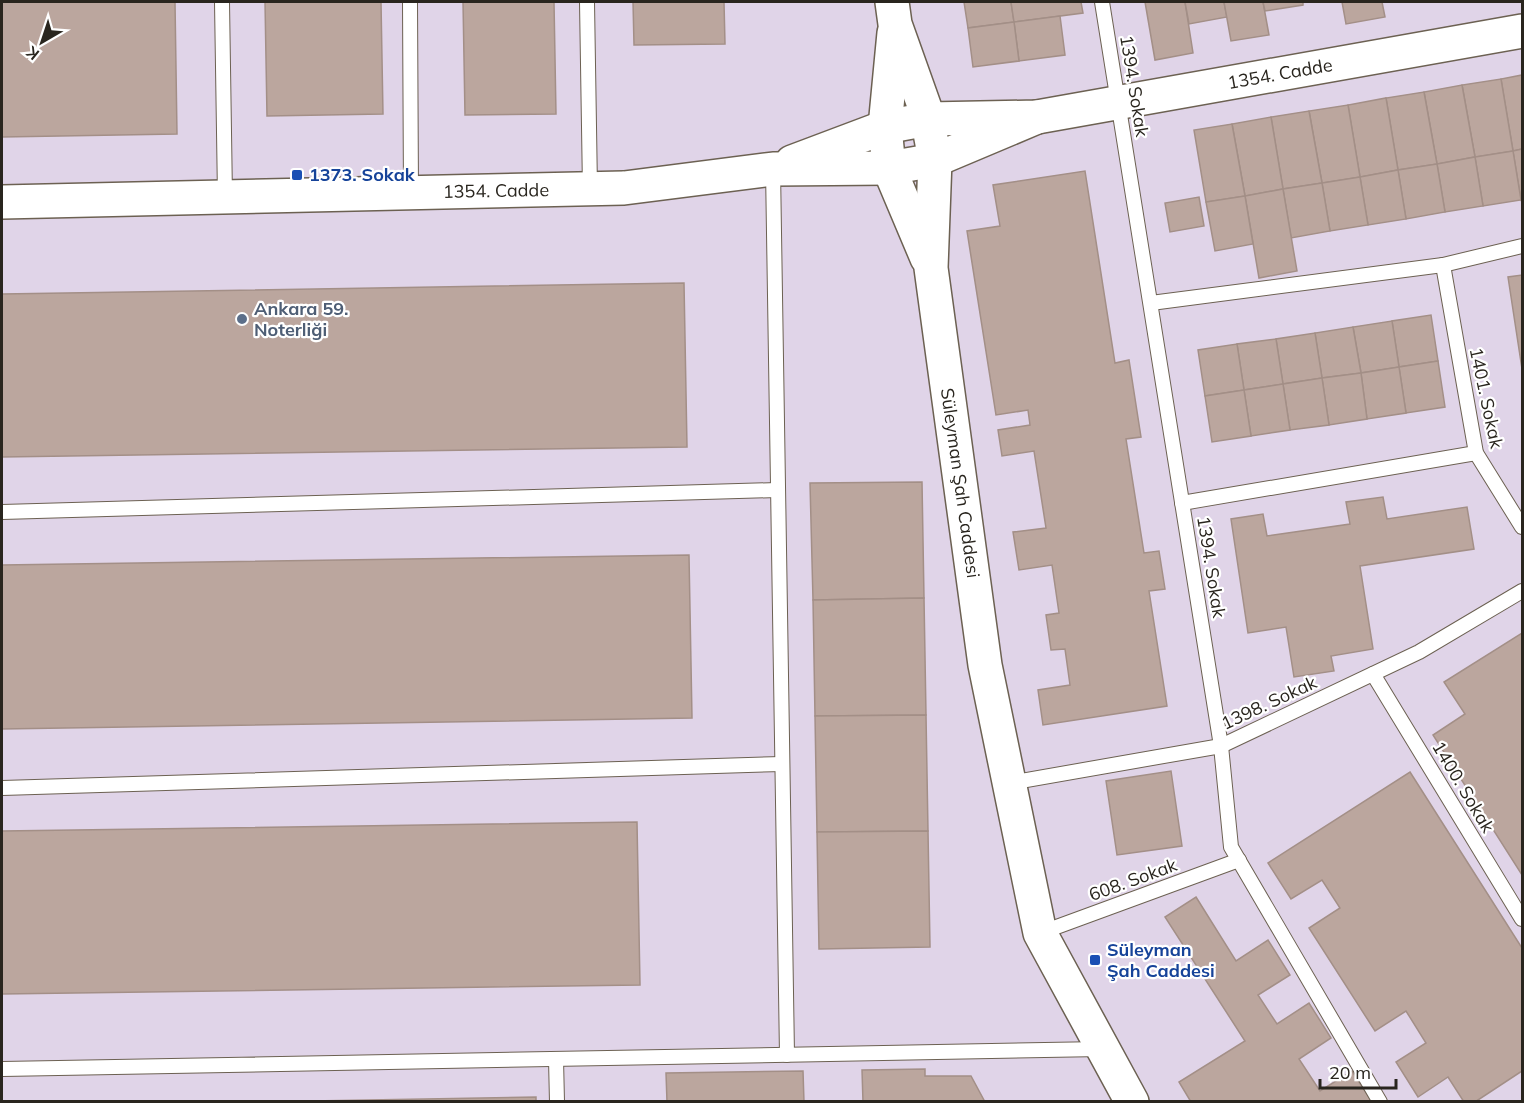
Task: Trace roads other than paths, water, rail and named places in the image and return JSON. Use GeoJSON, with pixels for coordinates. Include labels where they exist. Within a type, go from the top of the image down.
{"type":"FeatureCollection","features":[{"type":"Feature","properties":{"kind":"main road"},"geometry":{"type":"LineString","coordinates":[[893,13],[928,118],[935,160],[931,268]]}},
{"type":"Feature","properties":{"kind":"main road"},"geometry":{"type":"LineString","coordinates":[[893,13],[885,127],[889,168],[931,268]]}},
{"type":"Feature","properties":{"kind":"main road","name":"1354. Cadde"},"geometry":{"type":"LineString","coordinates":[[773,169],[885,127],[928,118],[1037,117],[1522,31]]}},
{"type":"Feature","properties":{"kind":"main road","name":"1354. Cadde"},"geometry":{"type":"LineString","coordinates":[[2,202],[624,188],[773,169],[889,168],[935,160],[1037,117]]}},
{"type":"Feature","properties":{"kind":"main road","name":"Süleyman Şah Caddesi"},"geometry":{"type":"LineString","coordinates":[[931,268],[985,665],[1040,933],[1132,1101]]}},
{"type":"Feature","properties":{"kind":"lane"},"geometry":{"type":"LineString","coordinates":[[222,2],[225,197]]}},
{"type":"Feature","properties":{"kind":"lane"},"geometry":{"type":"LineString","coordinates":[[410,2],[411,193]]}},
{"type":"Feature","properties":{"kind":"lane"},"geometry":{"type":"LineString","coordinates":[[587,2],[590,189]]}},
{"type":"Feature","properties":{"kind":"lane","name":"1394. Sokak"},"geometry":{"type":"LineString","coordinates":[[1102,2],[1221,746],[1232,847],[1380,1101]]}},
{"type":"Feature","properties":{"kind":"lane"},"geometry":{"type":"LineString","coordinates":[[773,169],[787,1055]]}},
{"type":"Feature","properties":{"kind":"lane"},"geometry":{"type":"LineString","coordinates":[[1151,303],[1443,265],[1522,246]]}},
{"type":"Feature","properties":{"kind":"lane","name":"1401. Sokak"},"geometry":{"type":"LineString","coordinates":[[1443,265],[1476,453],[1522,526]]}},
{"type":"Feature","properties":{"kind":"lane"},"geometry":{"type":"LineString","coordinates":[[1182,503],[1476,453]]}},
{"type":"Feature","properties":{"kind":"lane"},"geometry":{"type":"LineString","coordinates":[[2,512],[777,490]]}},
{"type":"Feature","properties":{"kind":"lane","name":"1398. Sokak"},"geometry":{"type":"LineString","coordinates":[[1009,783],[1221,746],[1419,652],[1522,591]]}},
{"type":"Feature","properties":{"kind":"lane","name":"1400. Sokak"},"geometry":{"type":"LineString","coordinates":[[1373,674],[1522,919]]}},
{"type":"Feature","properties":{"kind":"lane"},"geometry":{"type":"LineString","coordinates":[[2,788],[782,764]]}},
{"type":"Feature","properties":{"kind":"lane","name":"608. Sokak"},"geometry":{"type":"LineString","coordinates":[[1040,933],[1239,860]]}},
{"type":"Feature","properties":{"kind":"lane"},"geometry":{"type":"LineString","coordinates":[[2,1069],[1104,1049]]}},
{"type":"Feature","properties":{"kind":"lane"},"geometry":{"type":"LineString","coordinates":[[556,1059],[557,1101]]}},
{"type":"Feature","properties":{"kind":"place","name":"1373. Sokak"},"geometry":{"type":"Point","coordinates":[297,175]}},
{"type":"Feature","properties":{"kind":"place","name":"Ankara 59. Noterliği"},"geometry":{"type":"Point","coordinates":[242,319]}},
{"type":"Feature","properties":{"kind":"place","name":"Süleyman Şah Caddesi"},"geometry":{"type":"Point","coordinates":[1095,960]}}]}
